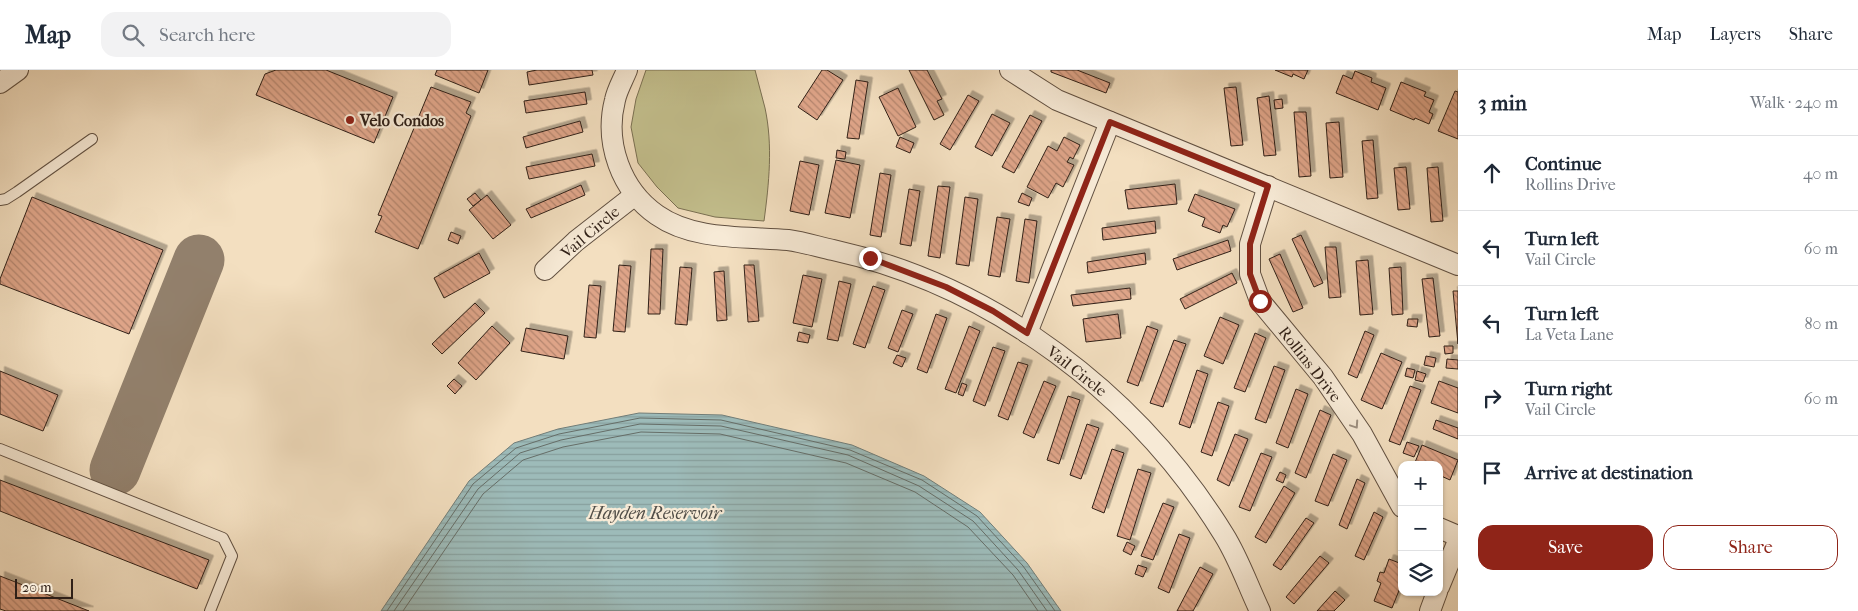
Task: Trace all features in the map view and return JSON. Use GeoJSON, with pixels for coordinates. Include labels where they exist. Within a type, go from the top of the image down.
{"type":"FeatureCollection","features":[{"type":"Feature","properties":{"kind":"street"},"geometry":{"type":"LineString","coordinates":[[0,83],[18,70]]}},
{"type":"Feature","properties":{"kind":"street","name":"Vail Circle"},"geometry":{"type":"LineString","coordinates":[[627,70],[615,100],[611,125],[614,151],[623,175],[635,195],[656,214],[687,230],[792,241],[870,258],[946,287],[993,311],[1027,333],[1066,359],[1113,399],[1162,450],[1206,508],[1225,537],[1260,611]]}},
{"type":"Feature","properties":{"kind":"street"},"geometry":{"type":"LineString","coordinates":[[1010,70],[1057,100],[1458,265]]}},
{"type":"Feature","properties":{"kind":"street"},"geometry":{"type":"LineString","coordinates":[[1027,333],[1110,122]]}},
{"type":"Feature","properties":{"kind":"street","name":"Rollins Drive"},"geometry":{"type":"LineString","coordinates":[[1268,186],[1250,244],[1250,274],[1260,301],[1323,378],[1362,434],[1401,506]]}},
{"type":"Feature","properties":{"kind":"street","name":"Vail Circle"},"geometry":{"type":"LineString","coordinates":[[545,270],[576,241],[635,195]]}},
{"type":"Feature","properties":{"kind":"street"},"geometry":{"type":"LineString","coordinates":[[1443,530],[1458,536]]}},
{"type":"Feature","properties":{"kind":"street"},"geometry":{"type":"LineString","coordinates":[[1443,577],[1458,541]]}},
{"type":"Feature","properties":{"kind":"street"},"geometry":{"type":"LineString","coordinates":[[1430,611],[1436,596]]}},
{"type":"Feature","properties":{"kind":"lane"},"geometry":{"type":"LineString","coordinates":[[0,200],[6,199],[17,192],[92,139]]}},
{"type":"Feature","properties":{"kind":"lane"},"geometry":{"type":"LineString","coordinates":[[0,449],[223,538],[232,556],[210,611]]}},
{"type":"Feature","properties":{"kind":"shaded area"},"geometry":{"type":"Polygon","coordinates":[[[646,70],[755,70],[765,108],[770,150],[764,221],[715,217],[678,208],[657,187],[638,163],[631,127],[636,99],[646,70]]]}},
{"type":"Feature","properties":{"kind":"water","name":"Hayden Reservoir"},"geometry":{"type":"Polygon","coordinates":[[[639,413],[722,415],[852,445],[924,476],[980,512],[1027,563],[1061,611],[381,611],[469,481],[514,443],[558,429],[639,413]]]}},
{"type":"Feature","properties":{"kind":"building","name":"Velo Condos"},"geometry":{"type":"Polygon","coordinates":[[[276,70],[326,70],[393,97],[374,143],[256,95],[265,74],[276,70]]]}},
{"type":"Feature","properties":{"kind":"building"},"geometry":{"type":"Polygon","coordinates":[[[437,70],[488,70],[479,93],[435,75],[437,70]]]}},
{"type":"Feature","properties":{"kind":"building"},"geometry":{"type":"Polygon","coordinates":[[[537,70],[592,70],[593,75],[529,85],[527,72],[537,70]]]}},
{"type":"Feature","properties":{"kind":"building"},"geometry":{"type":"Polygon","coordinates":[[[822,70],[827,70],[843,80],[817,120],[798,107],[822,70]]]}},
{"type":"Feature","properties":{"kind":"building"},"geometry":{"type":"Polygon","coordinates":[[[909,70],[927,70],[942,99],[937,101],[944,115],[934,120],[909,70]]]}},
{"type":"Feature","properties":{"kind":"building"},"geometry":{"type":"Polygon","coordinates":[[[1051,70],[1077,70],[1110,83],[1106,93],[1051,72],[1051,70]]]}},
{"type":"Feature","properties":{"kind":"building"},"geometry":{"type":"Polygon","coordinates":[[[1275,70],[1308,70],[1304,79],[1293,74],[1292,77],[1275,70]]]}},
{"type":"Feature","properties":{"kind":"building"},"geometry":{"type":"Polygon","coordinates":[[[1355,71],[1372,78],[1371,82],[1386,88],[1378,110],[1336,93],[1343,75],[1352,79],[1355,71]]]}},
{"type":"Feature","properties":{"kind":"building"},"geometry":{"type":"Polygon","coordinates":[[[856,80],[868,82],[859,139],[847,138],[856,80]]]}},
{"type":"Feature","properties":{"kind":"building"},"geometry":{"type":"Polygon","coordinates":[[[1401,82],[1426,92],[1424,96],[1434,100],[1429,112],[1433,114],[1429,124],[1390,110],[1401,82]]]}},
{"type":"Feature","properties":{"kind":"building"},"geometry":{"type":"Polygon","coordinates":[[[431,87],[471,102],[466,113],[471,116],[418,249],[375,232],[382,216],[378,215],[431,87]]]}},
{"type":"Feature","properties":{"kind":"building"},"geometry":{"type":"Polygon","coordinates":[[[1236,87],[1243,145],[1231,146],[1224,88],[1236,87]]]}},
{"type":"Feature","properties":{"kind":"building"},"geometry":{"type":"Polygon","coordinates":[[[898,88],[916,127],[898,136],[879,97],[898,88]]]}},
{"type":"Feature","properties":{"kind":"building"},"geometry":{"type":"Polygon","coordinates":[[[1455,91],[1458,92],[1458,139],[1438,131],[1455,91]]]}},
{"type":"Feature","properties":{"kind":"building"},"geometry":{"type":"Polygon","coordinates":[[[585,92],[587,104],[526,113],[524,101],[585,92]]]}},
{"type":"Feature","properties":{"kind":"building"},"geometry":{"type":"Polygon","coordinates":[[[968,95],[979,101],[950,150],[940,144],[968,95]]]}},
{"type":"Feature","properties":{"kind":"building"},"geometry":{"type":"Polygon","coordinates":[[[1269,96],[1276,155],[1264,156],[1257,98],[1269,96]]]}},
{"type":"Feature","properties":{"kind":"building"},"geometry":{"type":"Polygon","coordinates":[[[1282,99],[1283,108],[1275,109],[1274,100],[1282,99]]]}},
{"type":"Feature","properties":{"kind":"building"},"geometry":{"type":"Polygon","coordinates":[[[1294,112],[1306,112],[1311,176],[1299,177],[1294,112]]]}},
{"type":"Feature","properties":{"kind":"building"},"geometry":{"type":"Polygon","coordinates":[[[992,114],[1010,123],[992,156],[975,147],[992,114]]]}},
{"type":"Feature","properties":{"kind":"building"},"geometry":{"type":"Polygon","coordinates":[[[1030,115],[1042,121],[1014,173],[1002,167],[1030,115]]]}},
{"type":"Feature","properties":{"kind":"building"},"geometry":{"type":"Polygon","coordinates":[[[580,121],[583,132],[526,148],[523,137],[580,121]]]}},
{"type":"Feature","properties":{"kind":"building"},"geometry":{"type":"Polygon","coordinates":[[[1339,122],[1343,177],[1330,178],[1326,123],[1339,122]]]}},
{"type":"Feature","properties":{"kind":"building"},"geometry":{"type":"Polygon","coordinates":[[[900,137],[914,143],[910,153],[896,147],[900,137]]]}},
{"type":"Feature","properties":{"kind":"building"},"geometry":{"type":"Polygon","coordinates":[[[1064,137],[1080,145],[1073,159],[1070,157],[1067,162],[1074,165],[1063,187],[1056,183],[1048,198],[1027,187],[1048,146],[1057,151],[1064,137]]]}},
{"type":"Feature","properties":{"kind":"building"},"geometry":{"type":"Polygon","coordinates":[[[1373,140],[1378,198],[1367,199],[1362,141],[1373,140]]]}},
{"type":"Feature","properties":{"kind":"building"},"geometry":{"type":"Polygon","coordinates":[[[837,150],[846,152],[845,159],[836,158],[837,150]]]}},
{"type":"Feature","properties":{"kind":"building"},"geometry":{"type":"Polygon","coordinates":[[[592,154],[595,166],[529,179],[526,167],[592,154]]]}},
{"type":"Feature","properties":{"kind":"building"},"geometry":{"type":"Polygon","coordinates":[[[836,160],[860,165],[850,218],[825,213],[836,160]]]}},
{"type":"Feature","properties":{"kind":"building"},"geometry":{"type":"Polygon","coordinates":[[[800,161],[819,165],[809,215],[790,211],[800,161]]]}},
{"type":"Feature","properties":{"kind":"building"},"geometry":{"type":"Polygon","coordinates":[[[1406,167],[1410,209],[1398,210],[1394,168],[1406,167]]]}},
{"type":"Feature","properties":{"kind":"building"},"geometry":{"type":"Polygon","coordinates":[[[1438,167],[1443,221],[1431,222],[1427,168],[1438,167]]]}},
{"type":"Feature","properties":{"kind":"building"},"geometry":{"type":"Polygon","coordinates":[[[880,173],[891,175],[881,237],[870,235],[880,173]]]}},
{"type":"Feature","properties":{"kind":"building"},"geometry":{"type":"Polygon","coordinates":[[[1175,184],[1177,204],[1128,209],[1125,190],[1175,184]]]}},
{"type":"Feature","properties":{"kind":"building"},"geometry":{"type":"Polygon","coordinates":[[[581,185],[585,195],[531,218],[526,209],[581,185]]]}},
{"type":"Feature","properties":{"kind":"building"},"geometry":{"type":"Polygon","coordinates":[[[938,186],[950,187],[940,258],[928,256],[938,186]]]}},
{"type":"Feature","properties":{"kind":"building"},"geometry":{"type":"Polygon","coordinates":[[[909,189],[920,191],[911,246],[900,244],[909,189]]]}},
{"type":"Feature","properties":{"kind":"building"},"geometry":{"type":"Polygon","coordinates":[[[475,193],[481,200],[473,206],[467,199],[475,193]]]}},
{"type":"Feature","properties":{"kind":"building"},"geometry":{"type":"Polygon","coordinates":[[[1022,193],[1032,198],[1029,206],[1018,202],[1022,193]]]}},
{"type":"Feature","properties":{"kind":"building"},"geometry":{"type":"Polygon","coordinates":[[[1195,194],[1235,209],[1227,227],[1223,225],[1220,233],[1202,226],[1205,218],[1188,211],[1195,194]]]}},
{"type":"Feature","properties":{"kind":"building"},"geometry":{"type":"Polygon","coordinates":[[[487,195],[511,225],[493,239],[469,210],[487,195]]]}},
{"type":"Feature","properties":{"kind":"building"},"geometry":{"type":"Polygon","coordinates":[[[32,197],[163,250],[129,334],[0,284],[0,279],[32,197]]]}},
{"type":"Feature","properties":{"kind":"building"},"geometry":{"type":"Polygon","coordinates":[[[965,197],[978,199],[969,266],[956,264],[965,197]]]}},
{"type":"Feature","properties":{"kind":"building"},"geometry":{"type":"Polygon","coordinates":[[[997,217],[1010,219],[1000,277],[988,275],[997,217]]]}},
{"type":"Feature","properties":{"kind":"building"},"geometry":{"type":"Polygon","coordinates":[[[1025,219],[1037,221],[1029,283],[1016,281],[1025,219]]]}},
{"type":"Feature","properties":{"kind":"building"},"geometry":{"type":"Polygon","coordinates":[[[1155,221],[1156,233],[1103,240],[1102,228],[1155,221]]]}},
{"type":"Feature","properties":{"kind":"building"},"geometry":{"type":"Polygon","coordinates":[[[451,232],[461,236],[458,244],[448,240],[451,232]]]}},
{"type":"Feature","properties":{"kind":"building"},"geometry":{"type":"Polygon","coordinates":[[[1301,235],[1323,283],[1314,287],[1292,239],[1301,235]]]}},
{"type":"Feature","properties":{"kind":"building"},"geometry":{"type":"Polygon","coordinates":[[[1228,240],[1231,251],[1177,270],[1173,259],[1228,240]]]}},
{"type":"Feature","properties":{"kind":"building"},"geometry":{"type":"Polygon","coordinates":[[[1325,247],[1336,247],[1341,297],[1329,298],[1325,247]]]}},
{"type":"Feature","properties":{"kind":"building"},"geometry":{"type":"Polygon","coordinates":[[[651,249],[663,249],[660,314],[648,314],[651,249]]]}},
{"type":"Feature","properties":{"kind":"building"},"geometry":{"type":"Polygon","coordinates":[[[479,253],[490,273],[444,298],[434,278],[479,253]]]}},
{"type":"Feature","properties":{"kind":"building"},"geometry":{"type":"Polygon","coordinates":[[[1145,253],[1146,264],[1088,273],[1087,262],[1145,253]]]}},
{"type":"Feature","properties":{"kind":"building"},"geometry":{"type":"Polygon","coordinates":[[[1280,254],[1303,308],[1293,312],[1269,259],[1280,254]]]}},
{"type":"Feature","properties":{"kind":"building"},"geometry":{"type":"Polygon","coordinates":[[[1368,260],[1373,314],[1360,315],[1356,261],[1368,260]]]}},
{"type":"Feature","properties":{"kind":"building"},"geometry":{"type":"Polygon","coordinates":[[[619,265],[631,266],[625,332],[613,331],[619,265]]]}},
{"type":"Feature","properties":{"kind":"building"},"geometry":{"type":"Polygon","coordinates":[[[744,265],[754,265],[759,321],[748,322],[744,265]]]}},
{"type":"Feature","properties":{"kind":"building"},"geometry":{"type":"Polygon","coordinates":[[[680,267],[692,268],[687,325],[675,324],[680,267]]]}},
{"type":"Feature","properties":{"kind":"building"},"geometry":{"type":"Polygon","coordinates":[[[1401,267],[1403,314],[1392,315],[1389,268],[1401,267]]]}},
{"type":"Feature","properties":{"kind":"building"},"geometry":{"type":"Polygon","coordinates":[[[724,271],[727,320],[717,321],[714,272],[724,271]]]}},
{"type":"Feature","properties":{"kind":"building"},"geometry":{"type":"Polygon","coordinates":[[[1232,273],[1237,283],[1185,309],[1180,299],[1232,273]]]}},
{"type":"Feature","properties":{"kind":"building"},"geometry":{"type":"Polygon","coordinates":[[[803,275],[822,279],[812,327],[793,323],[803,275]]]}},
{"type":"Feature","properties":{"kind":"building"},"geometry":{"type":"Polygon","coordinates":[[[1433,278],[1440,336],[1429,337],[1422,279],[1433,278]]]}},
{"type":"Feature","properties":{"kind":"building"},"geometry":{"type":"Polygon","coordinates":[[[839,281],[851,284],[838,341],[827,339],[839,281]]]}},
{"type":"Feature","properties":{"kind":"building"},"geometry":{"type":"Polygon","coordinates":[[[589,285],[601,286],[596,338],[584,337],[589,285]]]}},
{"type":"Feature","properties":{"kind":"building"},"geometry":{"type":"Polygon","coordinates":[[[873,286],[885,290],[865,348],[853,344],[873,286]]]}},
{"type":"Feature","properties":{"kind":"building"},"geometry":{"type":"Polygon","coordinates":[[[1130,288],[1131,299],[1073,306],[1071,295],[1130,288]]]}},
{"type":"Feature","properties":{"kind":"building"},"geometry":{"type":"Polygon","coordinates":[[[1453,291],[1458,291],[1458,344],[1453,291]]]}},
{"type":"Feature","properties":{"kind":"building"},"geometry":{"type":"Polygon","coordinates":[[[475,303],[485,313],[442,354],[432,344],[475,303]]]}},
{"type":"Feature","properties":{"kind":"building"},"geometry":{"type":"Polygon","coordinates":[[[902,310],[913,314],[898,352],[888,348],[902,310]]]}},
{"type":"Feature","properties":{"kind":"building"},"geometry":{"type":"Polygon","coordinates":[[[936,314],[947,318],[927,373],[917,369],[936,314]]]}},
{"type":"Feature","properties":{"kind":"building"},"geometry":{"type":"Polygon","coordinates":[[[1118,314],[1121,338],[1086,342],[1083,319],[1118,314]]]}},
{"type":"Feature","properties":{"kind":"building"},"geometry":{"type":"Polygon","coordinates":[[[1220,317],[1239,325],[1223,364],[1204,356],[1220,317]]]}},
{"type":"Feature","properties":{"kind":"building"},"geometry":{"type":"Polygon","coordinates":[[[1408,319],[1418,319],[1417,327],[1407,326],[1408,319]]]}},
{"type":"Feature","properties":{"kind":"building"},"geometry":{"type":"Polygon","coordinates":[[[492,326],[510,343],[476,380],[458,363],[492,326]]]}},
{"type":"Feature","properties":{"kind":"building"},"geometry":{"type":"Polygon","coordinates":[[[969,326],[980,331],[956,393],[945,389],[969,326]]]}},
{"type":"Feature","properties":{"kind":"building"},"geometry":{"type":"Polygon","coordinates":[[[1147,326],[1158,330],[1138,386],[1127,382],[1147,326]]]}},
{"type":"Feature","properties":{"kind":"building"},"geometry":{"type":"Polygon","coordinates":[[[526,328],[568,336],[564,359],[521,351],[526,328]]]}},
{"type":"Feature","properties":{"kind":"building"},"geometry":{"type":"Polygon","coordinates":[[[1365,331],[1374,335],[1357,378],[1348,374],[1365,331]]]}},
{"type":"Feature","properties":{"kind":"building"},"geometry":{"type":"Polygon","coordinates":[[[799,332],[810,335],[808,343],[797,341],[799,332]]]}},
{"type":"Feature","properties":{"kind":"building"},"geometry":{"type":"Polygon","coordinates":[[[1255,333],[1266,338],[1245,392],[1234,388],[1255,333]]]}},
{"type":"Feature","properties":{"kind":"building"},"geometry":{"type":"Polygon","coordinates":[[[1174,340],[1186,344],[1163,407],[1150,403],[1174,340]]]}},
{"type":"Feature","properties":{"kind":"building"},"geometry":{"type":"Polygon","coordinates":[[[1444,346],[1453,346],[1453,353],[1445,354],[1444,346]]]}},
{"type":"Feature","properties":{"kind":"building"},"geometry":{"type":"Polygon","coordinates":[[[993,347],[1005,351],[985,406],[973,401],[993,347]]]}},
{"type":"Feature","properties":{"kind":"building"},"geometry":{"type":"Polygon","coordinates":[[[1381,353],[1402,362],[1382,409],[1361,400],[1381,353]]]}},
{"type":"Feature","properties":{"kind":"building"},"geometry":{"type":"Polygon","coordinates":[[[897,355],[906,358],[902,367],[893,363],[897,355]]]}},
{"type":"Feature","properties":{"kind":"building"},"geometry":{"type":"Polygon","coordinates":[[[1426,356],[1436,358],[1434,367],[1424,365],[1426,356]]]}},
{"type":"Feature","properties":{"kind":"building"},"geometry":{"type":"Polygon","coordinates":[[[1447,359],[1458,360],[1458,369],[1446,368],[1447,359]]]}},
{"type":"Feature","properties":{"kind":"building"},"geometry":{"type":"Polygon","coordinates":[[[1018,362],[1028,365],[1008,420],[998,416],[1018,362]]]}},
{"type":"Feature","properties":{"kind":"building"},"geometry":{"type":"Polygon","coordinates":[[[1274,366],[1285,370],[1266,423],[1255,419],[1274,366]]]}},
{"type":"Feature","properties":{"kind":"building"},"geometry":{"type":"Polygon","coordinates":[[[1407,368],[1415,370],[1413,378],[1405,376],[1407,368]]]}},
{"type":"Feature","properties":{"kind":"building"},"geometry":{"type":"Polygon","coordinates":[[[1197,370],[1208,374],[1190,428],[1179,424],[1197,370]]]}},
{"type":"Feature","properties":{"kind":"building"},"geometry":{"type":"Polygon","coordinates":[[[0,371],[58,395],[43,431],[0,414],[0,371]]]}},
{"type":"Feature","properties":{"kind":"building"},"geometry":{"type":"Polygon","coordinates":[[[1417,371],[1426,374],[1423,382],[1415,380],[1417,371]]]}},
{"type":"Feature","properties":{"kind":"building"},"geometry":{"type":"Polygon","coordinates":[[[454,379],[462,386],[455,394],[447,386],[454,379]]]}},
{"type":"Feature","properties":{"kind":"building"},"geometry":{"type":"Polygon","coordinates":[[[1044,381],[1056,386],[1034,438],[1023,433],[1044,381]]]}},
{"type":"Feature","properties":{"kind":"building"},"geometry":{"type":"Polygon","coordinates":[[[1439,381],[1458,388],[1458,413],[1431,403],[1439,381]]]}},
{"type":"Feature","properties":{"kind":"building"},"geometry":{"type":"Polygon","coordinates":[[[962,383],[967,385],[963,396],[958,394],[962,383]]]}},
{"type":"Feature","properties":{"kind":"building"},"geometry":{"type":"Polygon","coordinates":[[[1410,386],[1421,390],[1400,445],[1389,441],[1410,386]]]}},
{"type":"Feature","properties":{"kind":"building"},"geometry":{"type":"Polygon","coordinates":[[[1296,389],[1308,394],[1288,448],[1276,443],[1296,389]]]}},
{"type":"Feature","properties":{"kind":"building"},"geometry":{"type":"Polygon","coordinates":[[[1068,396],[1080,400],[1059,464],[1047,460],[1068,396]]]}},
{"type":"Feature","properties":{"kind":"building"},"geometry":{"type":"Polygon","coordinates":[[[1218,402],[1229,406],[1212,456],[1201,452],[1218,402]]]}},
{"type":"Feature","properties":{"kind":"building"},"geometry":{"type":"Polygon","coordinates":[[[1320,410],[1331,415],[1306,478],[1295,473],[1320,410]]]}},
{"type":"Feature","properties":{"kind":"building"},"geometry":{"type":"Polygon","coordinates":[[[1436,420],[1458,428],[1458,439],[1433,429],[1436,420]]]}},
{"type":"Feature","properties":{"kind":"building"},"geometry":{"type":"Polygon","coordinates":[[[1087,424],[1099,428],[1081,479],[1070,475],[1087,424]]]}},
{"type":"Feature","properties":{"kind":"building"},"geometry":{"type":"Polygon","coordinates":[[[1235,434],[1248,439],[1229,486],[1217,480],[1235,434]]]}},
{"type":"Feature","properties":{"kind":"building"},"geometry":{"type":"Polygon","coordinates":[[[1407,442],[1419,446],[1414,457],[1403,453],[1407,442]]]}},
{"type":"Feature","properties":{"kind":"building"},"geometry":{"type":"Polygon","coordinates":[[[1422,445],[1458,460],[1450,480],[1443,477],[1443,461],[1416,461],[1422,445]]]}},
{"type":"Feature","properties":{"kind":"building"},"geometry":{"type":"Polygon","coordinates":[[[1112,449],[1124,453],[1104,513],[1092,508],[1112,449]]]}},
{"type":"Feature","properties":{"kind":"building"},"geometry":{"type":"Polygon","coordinates":[[[1261,453],[1272,457],[1250,511],[1239,507],[1261,453]]]}},
{"type":"Feature","properties":{"kind":"building"},"geometry":{"type":"Polygon","coordinates":[[[1333,454],[1347,460],[1328,506],[1315,501],[1333,454]]]}},
{"type":"Feature","properties":{"kind":"building"},"geometry":{"type":"Polygon","coordinates":[[[1138,469],[1151,473],[1130,540],[1117,536],[1138,469]]]}},
{"type":"Feature","properties":{"kind":"building"},"geometry":{"type":"Polygon","coordinates":[[[1280,472],[1286,475],[1283,483],[1276,480],[1280,472]]]}},
{"type":"Feature","properties":{"kind":"building"},"geometry":{"type":"Polygon","coordinates":[[[1357,479],[1365,483],[1347,529],[1339,525],[1357,479]]]}},
{"type":"Feature","properties":{"kind":"building"},"geometry":{"type":"Polygon","coordinates":[[[0,480],[209,560],[197,589],[0,511],[0,480]]]}},
{"type":"Feature","properties":{"kind":"building"},"geometry":{"type":"Polygon","coordinates":[[[1284,486],[1295,493],[1266,543],[1255,537],[1284,486]]]}},
{"type":"Feature","properties":{"kind":"building"},"geometry":{"type":"Polygon","coordinates":[[[1163,503],[1174,507],[1153,560],[1141,556],[1163,503]]]}},
{"type":"Feature","properties":{"kind":"building"},"geometry":{"type":"Polygon","coordinates":[[[1374,512],[1383,517],[1364,560],[1355,556],[1374,512]]]}},
{"type":"Feature","properties":{"kind":"building"},"geometry":{"type":"Polygon","coordinates":[[[1306,518],[1314,523],[1281,570],[1273,565],[1306,518]]]}},
{"type":"Feature","properties":{"kind":"building"},"geometry":{"type":"Polygon","coordinates":[[[1179,534],[1190,538],[1169,593],[1158,588],[1179,534]]]}},
{"type":"Feature","properties":{"kind":"building"},"geometry":{"type":"Polygon","coordinates":[[[1127,542],[1135,546],[1131,555],[1123,551],[1127,542]]]}},
{"type":"Feature","properties":{"kind":"building"},"geometry":{"type":"Polygon","coordinates":[[[1320,556],[1329,563],[1294,604],[1286,597],[1320,556]]]}},
{"type":"Feature","properties":{"kind":"building"},"geometry":{"type":"Polygon","coordinates":[[[1389,559],[1398,562],[1398,593],[1392,608],[1374,601],[1381,583],[1377,581],[1380,572],[1384,573],[1389,559]]]}},
{"type":"Feature","properties":{"kind":"building"},"geometry":{"type":"Polygon","coordinates":[[[1138,565],[1147,568],[1143,577],[1135,574],[1138,565]]]}},
{"type":"Feature","properties":{"kind":"building"},"geometry":{"type":"Polygon","coordinates":[[[1200,567],[1213,574],[1193,611],[1177,611],[1200,567]]]}},
{"type":"Feature","properties":{"kind":"building"},"geometry":{"type":"Polygon","coordinates":[[[0,576],[89,611],[6,611],[0,609],[0,576]]]}},
{"type":"Feature","properties":{"kind":"building"},"geometry":{"type":"Polygon","coordinates":[[[1335,591],[1345,600],[1334,611],[1317,611],[1335,591]]]}},
{"type":"Feature","properties":{"kind":"taxiway"},"geometry":{"type":"LineString","coordinates":[[115,470],[199,260]]}},
{"type":"Feature","properties":{"kind":"place","name":"Velo Condos"},"geometry":{"type":"Point","coordinates":[350,120]}},
{"type":"Feature","properties":{"kind":"route"},"geometry":{"type":"LineString","coordinates":[[870,258],[946,287],[993,311],[1027,333],[1110,122],[1268,186],[1250,244],[1250,274],[1260,301]]}}]}
